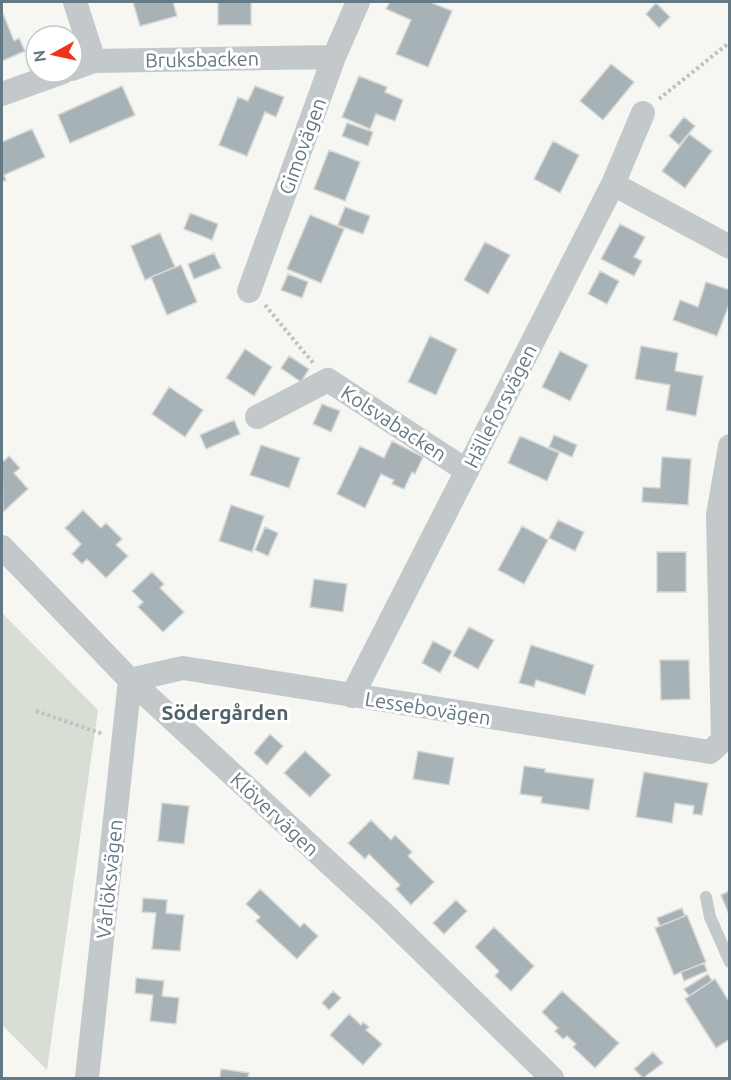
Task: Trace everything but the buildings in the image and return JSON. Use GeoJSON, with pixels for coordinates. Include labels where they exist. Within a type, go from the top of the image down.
{"type":"FeatureCollection","features":[{"type":"Feature","properties":{"kind":"street"},"geometry":{"type":"LineString","coordinates":[[75,2],[78,24]]}},
{"type":"Feature","properties":{"kind":"street","name":"Gimovägen"},"geometry":{"type":"LineString","coordinates":[[250,289],[334,57],[358,2]]}},
{"type":"Feature","properties":{"kind":"street","name":"Bruksbacken"},"geometry":{"type":"LineString","coordinates":[[84,65],[334,57]]}},
{"type":"Feature","properties":{"kind":"street"},"geometry":{"type":"LineString","coordinates":[[2,94],[30,84]]}},
{"type":"Feature","properties":{"kind":"street","name":"Hälleforsvägen"},"geometry":{"type":"LineString","coordinates":[[352,696],[613,184],[643,113]]}},
{"type":"Feature","properties":{"kind":"street"},"geometry":{"type":"LineString","coordinates":[[613,184],[729,247]]}},
{"type":"Feature","properties":{"kind":"street","name":"Kolsvabacken"},"geometry":{"type":"LineString","coordinates":[[257,417],[328,380],[467,471]]}},
{"type":"Feature","properties":{"kind":"street","name":"Lessebovägen"},"geometry":{"type":"LineString","coordinates":[[130,680],[183,668],[710,752],[723,740],[718,515],[729,446]]}},
{"type":"Feature","properties":{"kind":"street","name":"Klövervägen"},"geometry":{"type":"LineString","coordinates":[[2,547],[130,680],[382,912],[552,1078]]}},
{"type":"Feature","properties":{"kind":"street","name":"Vårlöksvägen"},"geometry":{"type":"LineString","coordinates":[[87,1078],[130,680]]}},
{"type":"Feature","properties":{"kind":"lane"},"geometry":{"type":"LineString","coordinates":[[706,897],[710,917],[728,958]]}},
{"type":"Feature","properties":{"kind":"path"},"geometry":{"type":"LineString","coordinates":[[643,113],[729,42]]}},
{"type":"Feature","properties":{"kind":"path"},"geometry":{"type":"LineString","coordinates":[[250,289],[328,380]]}},
{"type":"Feature","properties":{"kind":"path"},"geometry":{"type":"LineString","coordinates":[[36,711],[124,742]]}},
{"type":"Feature","properties":{"kind":"shaded area"},"geometry":{"type":"Polygon","coordinates":[[[2,613],[98,710],[47,1070],[2,1025],[2,613]]]}},
{"type":"Feature","properties":{"kind":"district","name":"Södergården"},"geometry":{"type":"Point","coordinates":[225,712]}}]}
